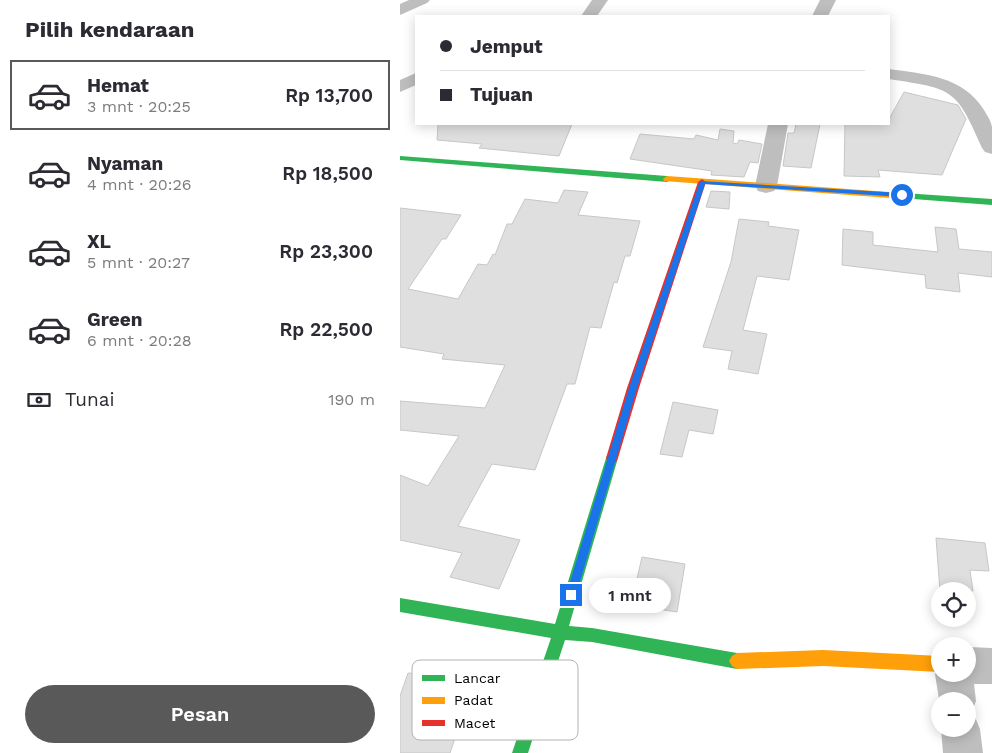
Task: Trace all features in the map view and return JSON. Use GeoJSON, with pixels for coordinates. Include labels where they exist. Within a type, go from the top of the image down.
{"type":"FeatureCollection","features":[{"type":"Feature","properties":{"kind":"street"},"geometry":{"type":"LineString","coordinates":[[400,10],[422,0]]}},
{"type":"Feature","properties":{"kind":"street"},"geometry":{"type":"LineString","coordinates":[[820,15],[828,0]]}},
{"type":"Feature","properties":{"kind":"street"},"geometry":{"type":"LineString","coordinates":[[890,74],[936,83],[961,94],[970,102],[992,148]]}},
{"type":"Feature","properties":{"kind":"street"},"geometry":{"type":"LineString","coordinates":[[400,87],[415,79]]}},
{"type":"Feature","properties":{"kind":"street"},"geometry":{"type":"LineString","coordinates":[[766,186],[778,125]]}},
{"type":"Feature","properties":{"kind":"street"},"geometry":{"type":"LineString","coordinates":[[400,158],[702,182],[992,202]]}},
{"type":"Feature","properties":{"kind":"street"},"geometry":{"type":"LineString","coordinates":[[551,660],[633,388],[702,182]]}},
{"type":"Feature","properties":{"kind":"street"},"geometry":{"type":"LineString","coordinates":[[400,605],[560,632],[592,634],[736,661],[823,658],[931,664]]}},
{"type":"Feature","properties":{"kind":"street"},"geometry":{"type":"LineString","coordinates":[[976,665],[992,666]]}},
{"type":"Feature","properties":{"kind":"street"},"geometry":{"type":"LineString","coordinates":[[961,737],[963,753]]}},
{"type":"Feature","properties":{"kind":"street"},"geometry":{"type":"LineString","coordinates":[[520,753],[524,740]]}},
{"type":"Feature","properties":{"kind":"building"},"geometry":{"type":"Polygon","coordinates":[[[904,92],[958,105],[966,119],[942,175],[878,170],[880,177],[844,176],[845,125],[890,125],[890,117],[904,92]]]}},
{"type":"Feature","properties":{"kind":"building"},"geometry":{"type":"Polygon","coordinates":[[[438,125],[572,125],[559,156],[479,148],[482,144],[437,140],[438,125]]]}},
{"type":"Feature","properties":{"kind":"building"},"geometry":{"type":"Polygon","coordinates":[[[796,125],[820,125],[811,168],[783,166],[788,133],[794,133],[796,125]]]}},
{"type":"Feature","properties":{"kind":"building"},"geometry":{"type":"Polygon","coordinates":[[[720,129],[734,131],[733,143],[737,144],[739,140],[762,144],[758,163],[750,162],[744,177],[711,175],[712,171],[630,159],[640,134],[694,139],[696,135],[718,140],[720,129]]]}},
{"type":"Feature","properties":{"kind":"building"},"geometry":{"type":"Polygon","coordinates":[[[564,190],[588,192],[578,215],[640,221],[630,256],[625,256],[617,283],[614,282],[601,328],[590,327],[575,384],[567,384],[535,470],[492,464],[458,526],[520,540],[499,589],[450,577],[462,553],[400,540],[400,475],[428,486],[459,436],[400,430],[400,401],[485,408],[505,365],[442,359],[444,354],[400,347],[400,208],[461,215],[446,239],[442,239],[408,289],[458,299],[478,264],[487,265],[493,254],[495,255],[507,224],[512,224],[525,199],[558,203],[564,190]]]}},
{"type":"Feature","properties":{"kind":"building"},"geometry":{"type":"Polygon","coordinates":[[[711,191],[730,192],[729,209],[706,207],[711,191]]]}},
{"type":"Feature","properties":{"kind":"building"},"geometry":{"type":"Polygon","coordinates":[[[739,219],[769,222],[768,226],[799,230],[789,280],[757,276],[743,330],[767,334],[758,374],[728,369],[732,351],[703,347],[731,262],[739,219]]]}},
{"type":"Feature","properties":{"kind":"building"},"geometry":{"type":"Polygon","coordinates":[[[935,227],[956,229],[959,249],[992,252],[992,277],[958,273],[960,292],[926,288],[925,275],[842,265],[843,229],[873,232],[873,245],[938,252],[935,227]]]}},
{"type":"Feature","properties":{"kind":"building"},"geometry":{"type":"Polygon","coordinates":[[[673,402],[718,410],[713,434],[689,430],[682,457],[660,454],[673,402]]]}},
{"type":"Feature","properties":{"kind":"building"},"geometry":{"type":"Polygon","coordinates":[[[936,538],[985,543],[989,571],[970,570],[972,582],[939,582],[936,538]]]}},
{"type":"Feature","properties":{"kind":"building"},"geometry":{"type":"Polygon","coordinates":[[[642,557],[685,564],[677,612],[631,605],[642,557]]]}},
{"type":"Feature","properties":{"kind":"building"},"geometry":{"type":"Polygon","coordinates":[[[408,673],[412,673],[412,740],[454,740],[450,753],[400,753],[400,696],[408,673]]]}},
{"type":"Feature","properties":{"kind":"traffic: fast"},"geometry":{"type":"LineString","coordinates":[[400,158],[667,179]]}},
{"type":"Feature","properties":{"kind":"traffic: fast"},"geometry":{"type":"LineString","coordinates":[[903,196],[992,202]]}},
{"type":"Feature","properties":{"kind":"traffic: fast"},"geometry":{"type":"LineString","coordinates":[[551,660],[612,458]]}},
{"type":"Feature","properties":{"kind":"traffic: fast"},"geometry":{"type":"LineString","coordinates":[[400,605],[560,632],[592,635],[737,661]]}},
{"type":"Feature","properties":{"kind":"traffic: fast"},"geometry":{"type":"LineString","coordinates":[[520,753],[524,740]]}},
{"type":"Feature","properties":{"kind":"traffic: slow"},"geometry":{"type":"LineString","coordinates":[[667,179],[903,196]]}},
{"type":"Feature","properties":{"kind":"traffic: slow"},"geometry":{"type":"LineString","coordinates":[[737,661],[823,658],[931,664]]}},
{"type":"Feature","properties":{"kind":"traffic: jam"},"geometry":{"type":"LineString","coordinates":[[612,458],[633,388],[702,182]]}},
{"type":"Feature","properties":{"kind":"route"},"geometry":{"type":"LineString","coordinates":[[571,595],[633,388],[702,182],[902,195]]}}]}
